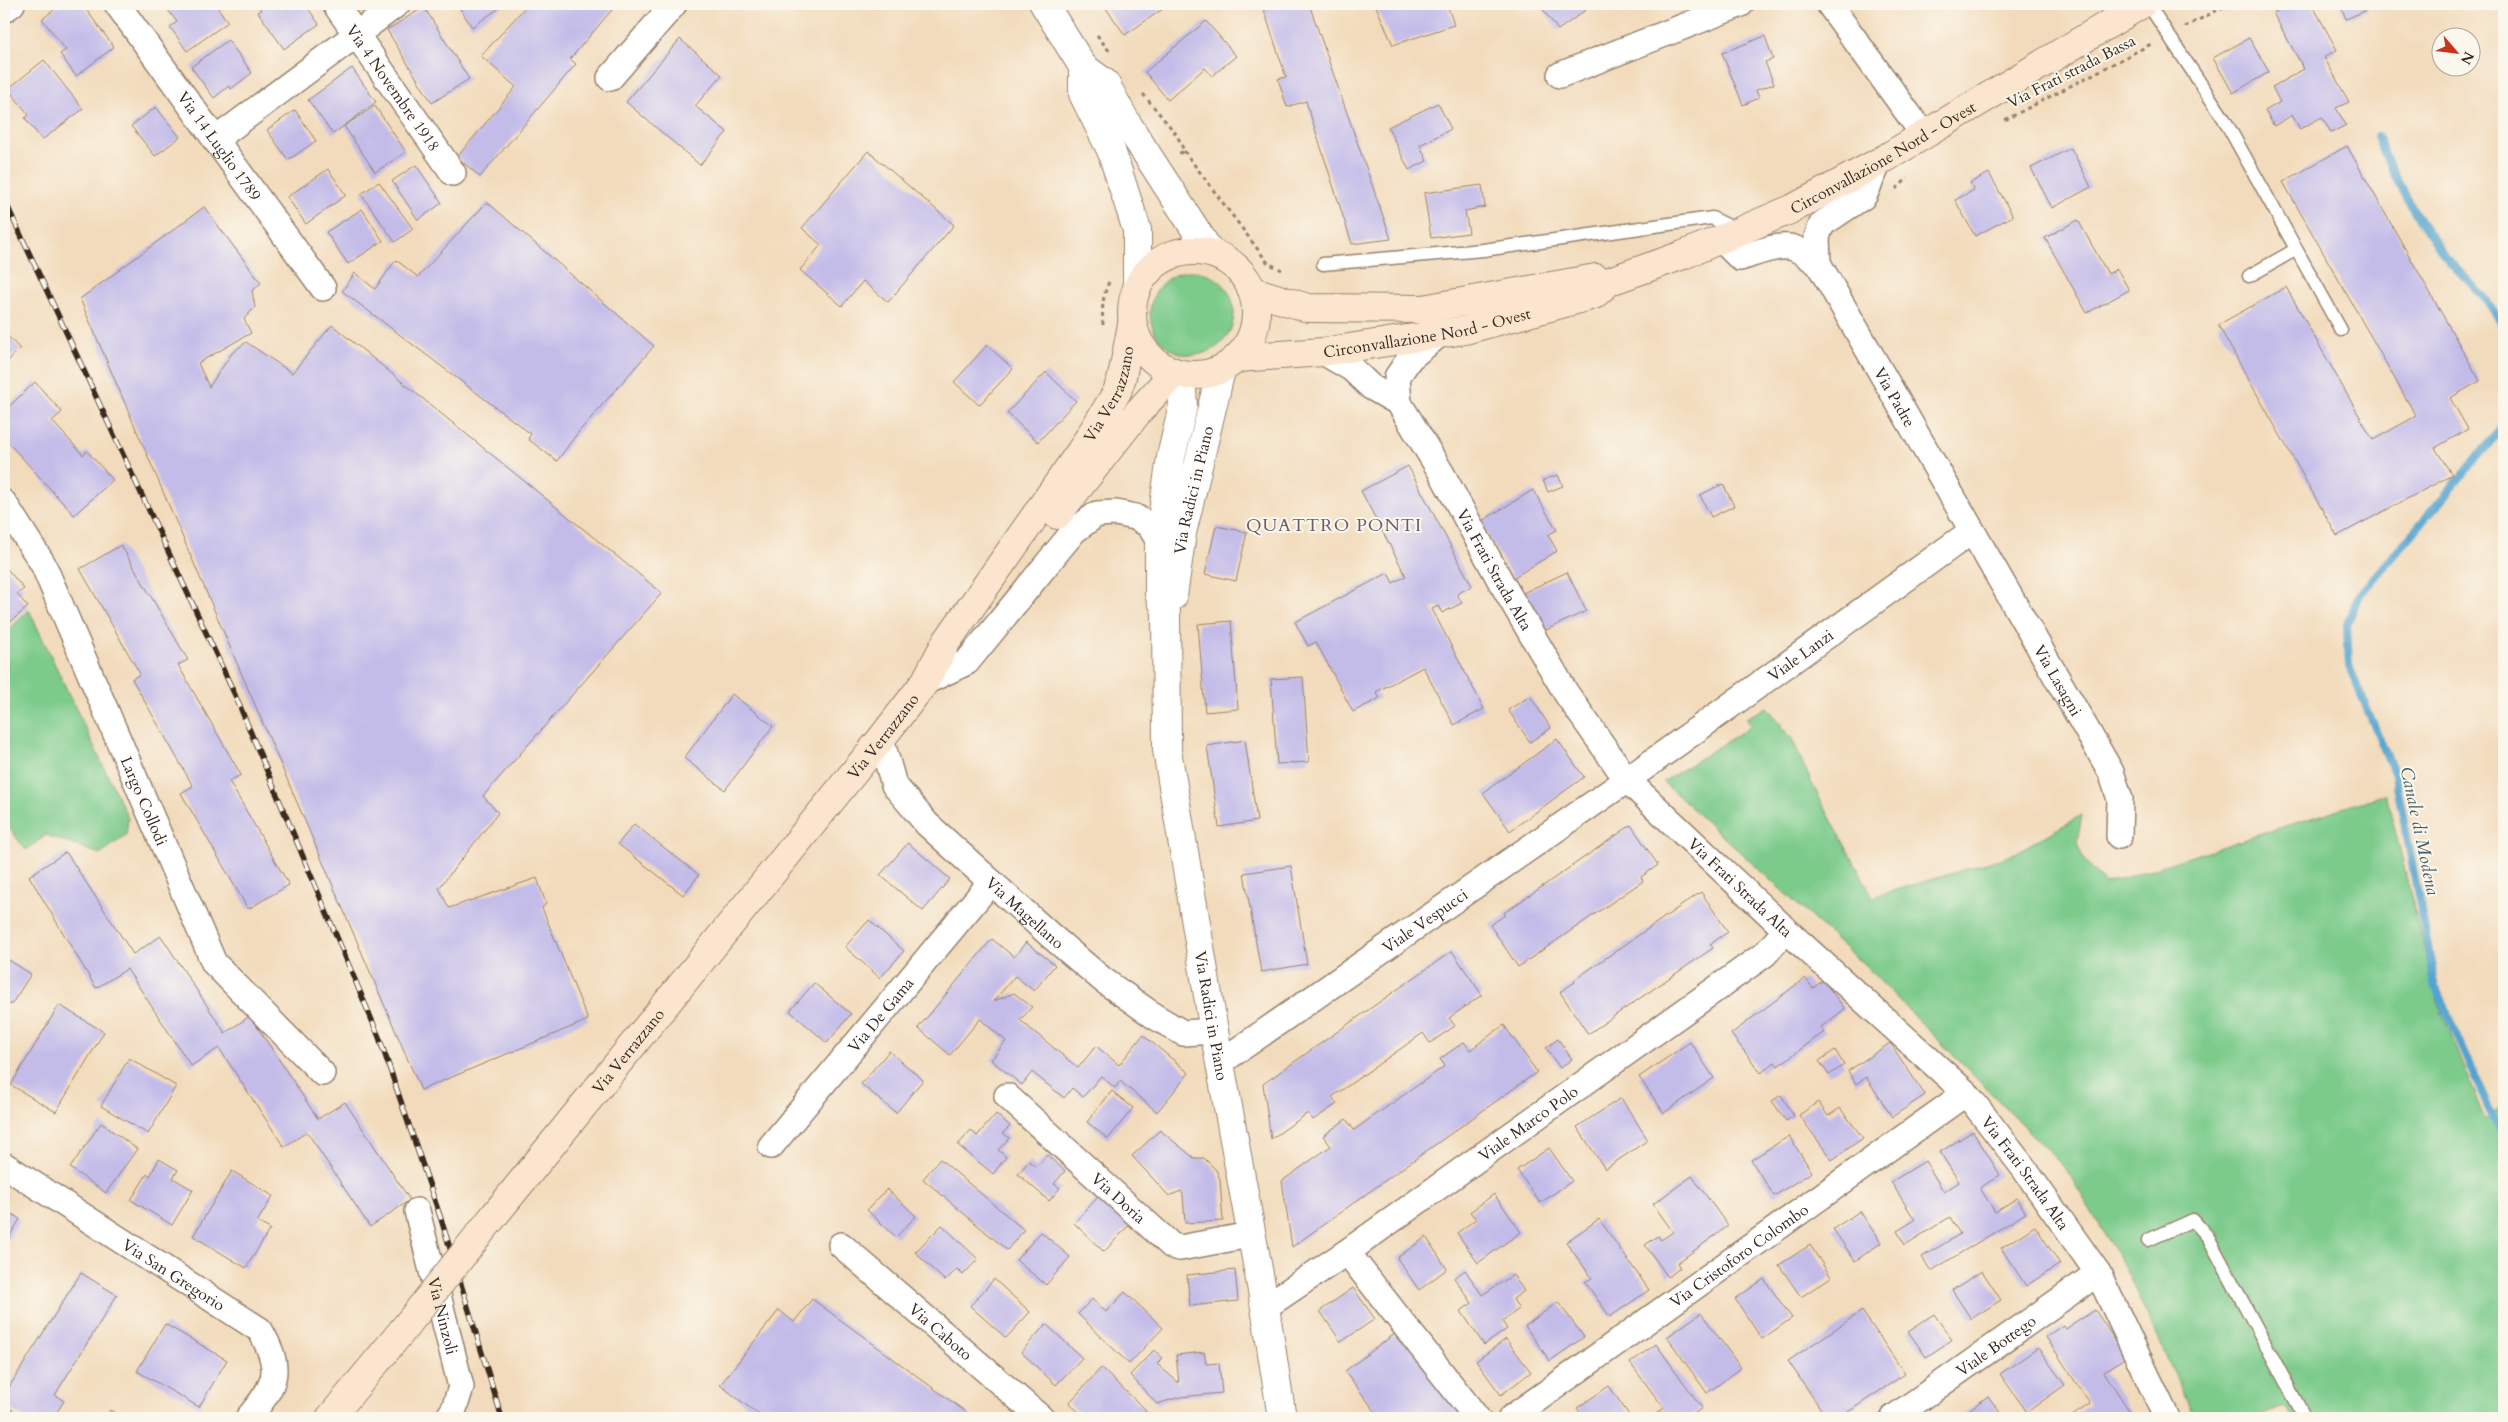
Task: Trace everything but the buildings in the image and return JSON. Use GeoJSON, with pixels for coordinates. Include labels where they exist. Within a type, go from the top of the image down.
{"type":"FeatureCollection","features":[{"type":"Feature","properties":{"kind":"main road","name":"Circonvallazione Nord - Ovest"},"geometry":{"type":"LineString","coordinates":[[1253,291],[1308,308],[1424,309],[1594,278],[1610,281],[1632,275],[1792,209],[1879,162],[1922,134],[2142,4]]}},
{"type":"Feature","properties":{"kind":"main road"},"geometry":{"type":"LineString","coordinates":[[1229,364],[1201,375],[1177,374],[1151,359],[1136,337],[1132,324],[1132,305],[1137,287],[1146,272],[1159,260],[1175,253],[1193,250],[1210,252],[1224,258],[1236,267],[1253,291]]}},
{"type":"Feature","properties":{"kind":"main road","name":"Circonvallazione Nord - Ovest"},"geometry":{"type":"LineString","coordinates":[[1229,364],[1323,352],[1465,330],[1594,295],[1610,281]]}},
{"type":"Feature","properties":{"kind":"main road","name":"Via Radici in Piano"},"geometry":{"type":"LineString","coordinates":[[1229,364],[1246,347],[1253,334],[1256,305],[1253,291]]}},
{"type":"Feature","properties":{"kind":"main road","name":"Via Verrazzano"},"geometry":{"type":"LineString","coordinates":[[330,1418],[881,739],[925,682],[945,644],[1080,452],[1117,392],[1132,324]]}},
{"type":"Feature","properties":{"kind":"main road","name":"Via Verrazzano"},"geometry":{"type":"LineString","coordinates":[[925,682],[958,652],[1038,539],[1139,411],[1177,374]]}},
{"type":"Feature","properties":{"kind":"street"},"geometry":{"type":"LineString","coordinates":[[4,10],[12,4]]}},
{"type":"Feature","properties":{"kind":"street","name":"Via 14 Luglio 1789"},"geometry":{"type":"LineString","coordinates":[[117,4],[323,288]]}},
{"type":"Feature","properties":{"kind":"street","name":"Via 4 Novembre 1918"},"geometry":{"type":"LineString","coordinates":[[335,4],[452,173]]}},
{"type":"Feature","properties":{"kind":"street"},"geometry":{"type":"LineString","coordinates":[[215,140],[356,32],[397,4]]}},
{"type":"Feature","properties":{"kind":"street"},"geometry":{"type":"LineString","coordinates":[[610,78],[674,4]]}},
{"type":"Feature","properties":{"kind":"street"},"geometry":{"type":"LineString","coordinates":[[1044,4],[1084,67],[1105,83],[1126,122],[1210,252]]}},
{"type":"Feature","properties":{"kind":"street"},"geometry":{"type":"LineString","coordinates":[[1560,75],[1741,4]]}},
{"type":"Feature","properties":{"kind":"street"},"geometry":{"type":"LineString","coordinates":[[1829,4],[1922,134]]}},
{"type":"Feature","properties":{"kind":"street"},"geometry":{"type":"LineString","coordinates":[[1084,67],[1083,94],[1110,150],[1137,230],[1137,287]]}},
{"type":"Feature","properties":{"kind":"street","name":"Via Padre"},"geometry":{"type":"LineString","coordinates":[[1879,162],[1864,196],[1822,224],[1817,237],[1818,263],[1972,531]]}},
{"type":"Feature","properties":{"kind":"street","name":"Via Padre"},"geometry":{"type":"LineString","coordinates":[[1730,235],[1740,258],[1786,246],[1799,250],[1808,258],[1818,263]]}},
{"type":"Feature","properties":{"kind":"street"},"geometry":{"type":"LineString","coordinates":[[1399,403],[1397,377],[1410,358],[1441,333]]}},
{"type":"Feature","properties":{"kind":"street","name":"Via Frati Strada Alta"},"geometry":{"type":"LineString","coordinates":[[1323,352],[1352,369],[1371,387],[1399,403],[1442,474],[1501,582],[1566,693],[1627,780],[1786,930],[1966,1093],[2023,1167],[2098,1272],[2167,1418]]}},
{"type":"Feature","properties":{"kind":"street","name":"Via Radici in Piano"},"geometry":{"type":"LineString","coordinates":[[1166,611],[1173,596],[1184,524],[1229,364]]}},
{"type":"Feature","properties":{"kind":"street","name":"Via Radici in Piano"},"geometry":{"type":"LineString","coordinates":[[1177,374],[1183,406],[1172,457],[1159,541],[1159,594],[1166,611],[1166,750],[1250,1234],[1265,1307],[1282,1418]]}},
{"type":"Feature","properties":{"kind":"street","name":"Largo Collodi"},"geometry":{"type":"LineString","coordinates":[[4,505],[43,564],[214,963],[322,1074]]}},
{"type":"Feature","properties":{"kind":"street","name":"Via Verrazzano"},"geometry":{"type":"LineString","coordinates":[[925,682],[967,662],[1074,530],[1097,514],[1116,512],[1135,517],[1149,525],[1159,541]]}},
{"type":"Feature","properties":{"kind":"street","name":"Viale Lanzi"},"geometry":{"type":"LineString","coordinates":[[1627,780],[1972,531]]}},
{"type":"Feature","properties":{"kind":"street","name":"Via Lasagni"},"geometry":{"type":"LineString","coordinates":[[1972,531],[2111,772],[2120,799],[2119,836]]}},
{"type":"Feature","properties":{"kind":"street","name":"Via Magellano"},"geometry":{"type":"LineString","coordinates":[[881,739],[894,784],[927,824],[991,882],[1103,980],[1154,1016],[1183,1033],[1214,1031]]}},
{"type":"Feature","properties":{"kind":"street","name":"Viale Vespucci"},"geometry":{"type":"LineString","coordinates":[[1220,1062],[1627,780]]}},
{"type":"Feature","properties":{"kind":"street","name":"Via De Gama"},"geometry":{"type":"LineString","coordinates":[[771,1146],[991,882]]}},
{"type":"Feature","properties":{"kind":"street","name":"Viale Marco Polo"},"geometry":{"type":"LineString","coordinates":[[1265,1307],[1347,1252],[1765,954],[1786,930]]}},
{"type":"Feature","properties":{"kind":"street","name":"Via Cristoforo Colombo"},"geometry":{"type":"LineString","coordinates":[[1512,1418],[1966,1093]]}},
{"type":"Feature","properties":{"kind":"street","name":"Via Doria"},"geometry":{"type":"LineString","coordinates":[[1007,1096],[1172,1246],[1180,1248],[1250,1234]]}},
{"type":"Feature","properties":{"kind":"street","name":"Via San Gregorio"},"geometry":{"type":"LineString","coordinates":[[4,1165],[260,1330],[273,1353],[274,1380],[262,1402],[248,1418]]}},
{"type":"Feature","properties":{"kind":"street","name":"Via Ninzoli"},"geometry":{"type":"LineString","coordinates":[[417,1211],[461,1387],[454,1409],[448,1418]]}},
{"type":"Feature","properties":{"kind":"street","name":"Via Caboto"},"geometry":{"type":"LineString","coordinates":[[841,1245],[1041,1418]]}},
{"type":"Feature","properties":{"kind":"street"},"geometry":{"type":"LineString","coordinates":[[1347,1252],[1477,1418]]}},
{"type":"Feature","properties":{"kind":"street","name":"Viale Bottego"},"geometry":{"type":"LineString","coordinates":[[1893,1418],[2098,1272]]}},
{"type":"Feature","properties":{"kind":"lane"},"geometry":{"type":"LineString","coordinates":[[2148,4],[2170,34],[2224,119],[2340,330]]}},
{"type":"Feature","properties":{"kind":"lane"},"geometry":{"type":"LineString","coordinates":[[1323,264],[1483,250],[1712,218],[1730,235]]}},
{"type":"Feature","properties":{"kind":"lane"},"geometry":{"type":"LineString","coordinates":[[2249,276],[2295,250]]}},
{"type":"Feature","properties":{"kind":"lane"},"geometry":{"type":"LineString","coordinates":[[2148,1240],[2194,1220],[2208,1237],[2305,1418]]}},
{"type":"Feature","properties":{"kind":"path","name":"Via Frati strada Bassa"},"geometry":{"type":"LineString","coordinates":[[1999,123],[2229,4]]}},
{"type":"Feature","properties":{"kind":"path"},"geometry":{"type":"LineString","coordinates":[[1184,151],[1268,263],[1286,272]]}},
{"type":"Feature","properties":{"kind":"path"},"geometry":{"type":"LineString","coordinates":[[1890,194],[1909,177]]}},
{"type":"Feature","properties":{"kind":"green space"},"geometry":{"type":"Polygon","coordinates":[[[1192,271],[1208,274],[1222,283],[1231,297],[1234,313],[1231,329],[1222,343],[1208,352],[1192,355],[1176,352],[1162,343],[1153,329],[1150,313],[1153,297],[1162,283],[1176,274],[1192,271]]]}},
{"type":"Feature","properties":{"kind":"green space"},"geometry":{"type":"Polygon","coordinates":[[[29,610],[128,818],[126,835],[100,854],[46,835],[26,850],[4,821],[4,634],[29,610]]]}},
{"type":"Feature","properties":{"kind":"green space"},"geometry":{"type":"Polygon","coordinates":[[[1767,707],[1792,739],[1813,786],[1873,897],[2009,856],[2082,815],[2077,843],[2084,860],[2105,884],[2386,794],[2437,1001],[2486,1120],[2504,1104],[2504,1418],[2293,1418],[2285,1407],[2256,1418],[2195,1418],[2124,1266],[2066,1169],[1867,968],[1663,782],[1751,726],[1746,718],[1767,707]]]}},
{"type":"Feature","properties":{"kind":"waterway","name":"Canale di Modena"},"geometry":{"type":"LineString","coordinates":[[2377,136],[2393,173],[2420,221],[2448,260],[2485,298],[2504,326]]}},
{"type":"Feature","properties":{"kind":"waterway","name":"Canale di Modena"},"geometry":{"type":"LineString","coordinates":[[2504,426],[2358,597],[2347,625],[2349,666],[2395,775],[2436,988],[2504,1141]]}},
{"type":"Feature","properties":{"kind":"railway"},"geometry":{"type":"LineString","coordinates":[[4,199],[235,695],[379,1037],[441,1219],[502,1418]]}},
{"type":"Feature","properties":{"kind":"district","name":"QUATTRO PONTI"},"geometry":{"type":"Point","coordinates":[1334,525]}}]}
